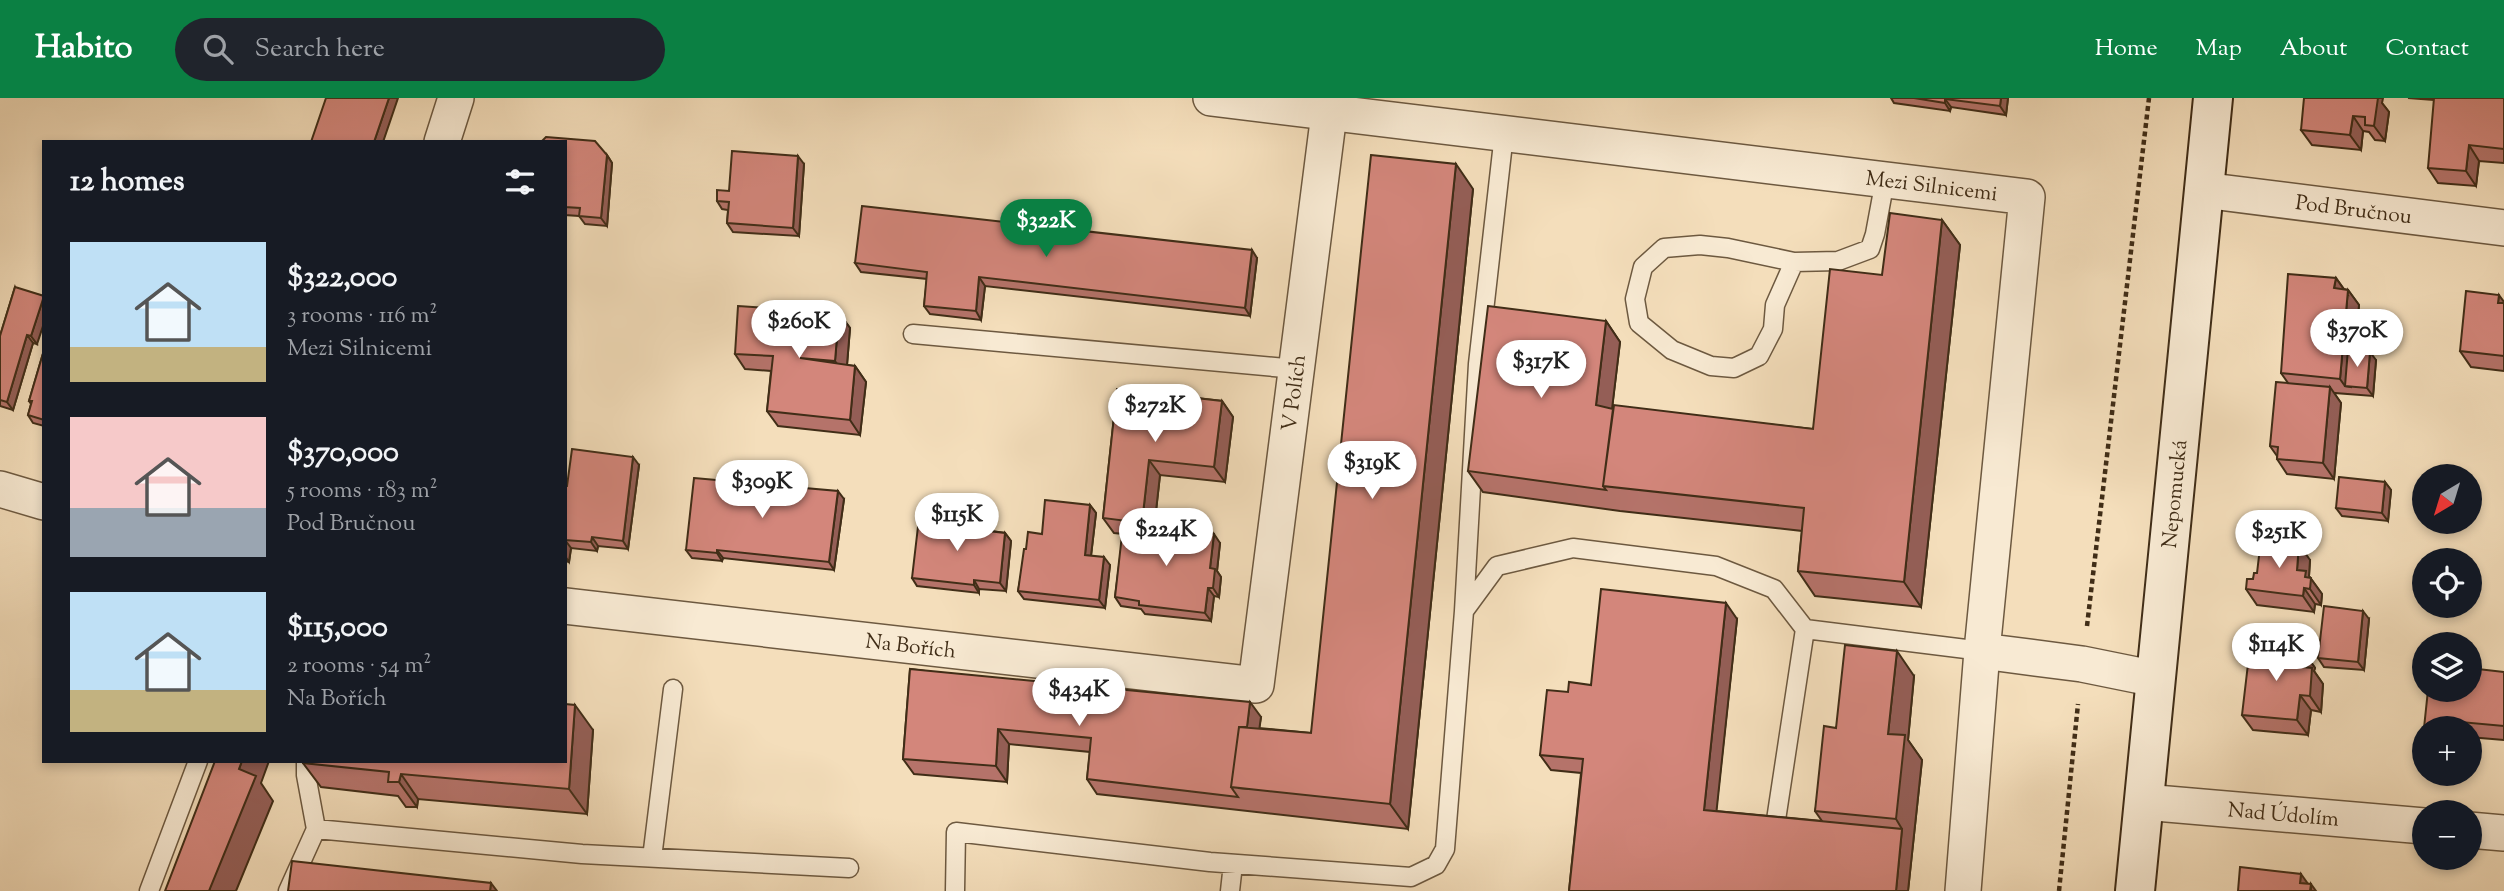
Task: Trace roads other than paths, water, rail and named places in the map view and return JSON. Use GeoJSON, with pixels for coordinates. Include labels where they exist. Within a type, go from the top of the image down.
{"type":"FeatureCollection","features":[{"type":"Feature","properties":{"kind":"street"},"geometry":{"type":"LineString","coordinates":[[443,140],[456,98]]}},
{"type":"Feature","properties":{"kind":"street","name":"Mezi Silnicemi"},"geometry":{"type":"LineString","coordinates":[[1211,98],[1330,105],[1504,134],[2027,197],[1982,651]]}},
{"type":"Feature","properties":{"kind":"street","name":"Nepomucká"},"geometry":{"type":"LineString","coordinates":[[2135,891],[2213,98]]}},
{"type":"Feature","properties":{"kind":"street","name":"V Polích"},"geometry":{"type":"LineString","coordinates":[[1256,685],[1330,105]]}},
{"type":"Feature","properties":{"kind":"street","name":"Pod Bručnou"},"geometry":{"type":"LineString","coordinates":[[2203,190],[2504,228]]}},
{"type":"Feature","properties":{"kind":"street"},"geometry":{"type":"LineString","coordinates":[[0,489],[42,501]]}},
{"type":"Feature","properties":{"kind":"street","name":"Na Bořích"},"geometry":{"type":"LineString","coordinates":[[567,606],[1256,685]]}},
{"type":"Feature","properties":{"kind":"street"},"geometry":{"type":"LineString","coordinates":[[1963,891],[1982,651],[2082,664],[2156,679]]}},
{"type":"Feature","properties":{"kind":"street","name":"Nad Údolím"},"geometry":{"type":"LineString","coordinates":[[2144,802],[2412,825]]}},
{"type":"Feature","properties":{"kind":"street"},"geometry":{"type":"LineString","coordinates":[[2482,831],[2504,833]]}},
{"type":"Feature","properties":{"kind":"lane"},"geometry":{"type":"LineString","coordinates":[[955,891],[956,832],[1233,864],[1411,877],[1436,865],[1445,849],[1464,611],[1478,364],[1504,134]]}},
{"type":"Feature","properties":{"kind":"lane"},"geometry":{"type":"LineString","coordinates":[[1794,262],[1775,305],[1773,329],[1759,356],[1734,368],[1711,366],[1672,350],[1639,323],[1635,299],[1643,267],[1664,248],[1700,245],[1794,262],[1838,261],[1870,249],[1885,180]]}},
{"type":"Feature","properties":{"kind":"lane"},"geometry":{"type":"LineString","coordinates":[[913,334],[1296,369]]}},
{"type":"Feature","properties":{"kind":"lane"},"geometry":{"type":"LineString","coordinates":[[1464,611],[1497,566],[1573,548],[1716,566],[1774,589],[1805,629],[1982,651]]}},
{"type":"Feature","properties":{"kind":"lane"},"geometry":{"type":"LineString","coordinates":[[1776,820],[1805,629]]}},
{"type":"Feature","properties":{"kind":"lane"},"geometry":{"type":"LineString","coordinates":[[652,858],[673,689]]}},
{"type":"Feature","properties":{"kind":"lane"},"geometry":{"type":"LineString","coordinates":[[149,891],[197,763]]}},
{"type":"Feature","properties":{"kind":"lane"},"geometry":{"type":"LineString","coordinates":[[288,891],[316,829],[306,763]]}},
{"type":"Feature","properties":{"kind":"lane"},"geometry":{"type":"LineString","coordinates":[[316,829],[582,854],[849,868]]}},
{"type":"Feature","properties":{"kind":"lane"},"geometry":{"type":"LineString","coordinates":[[1230,891],[1233,864]]}}]}
